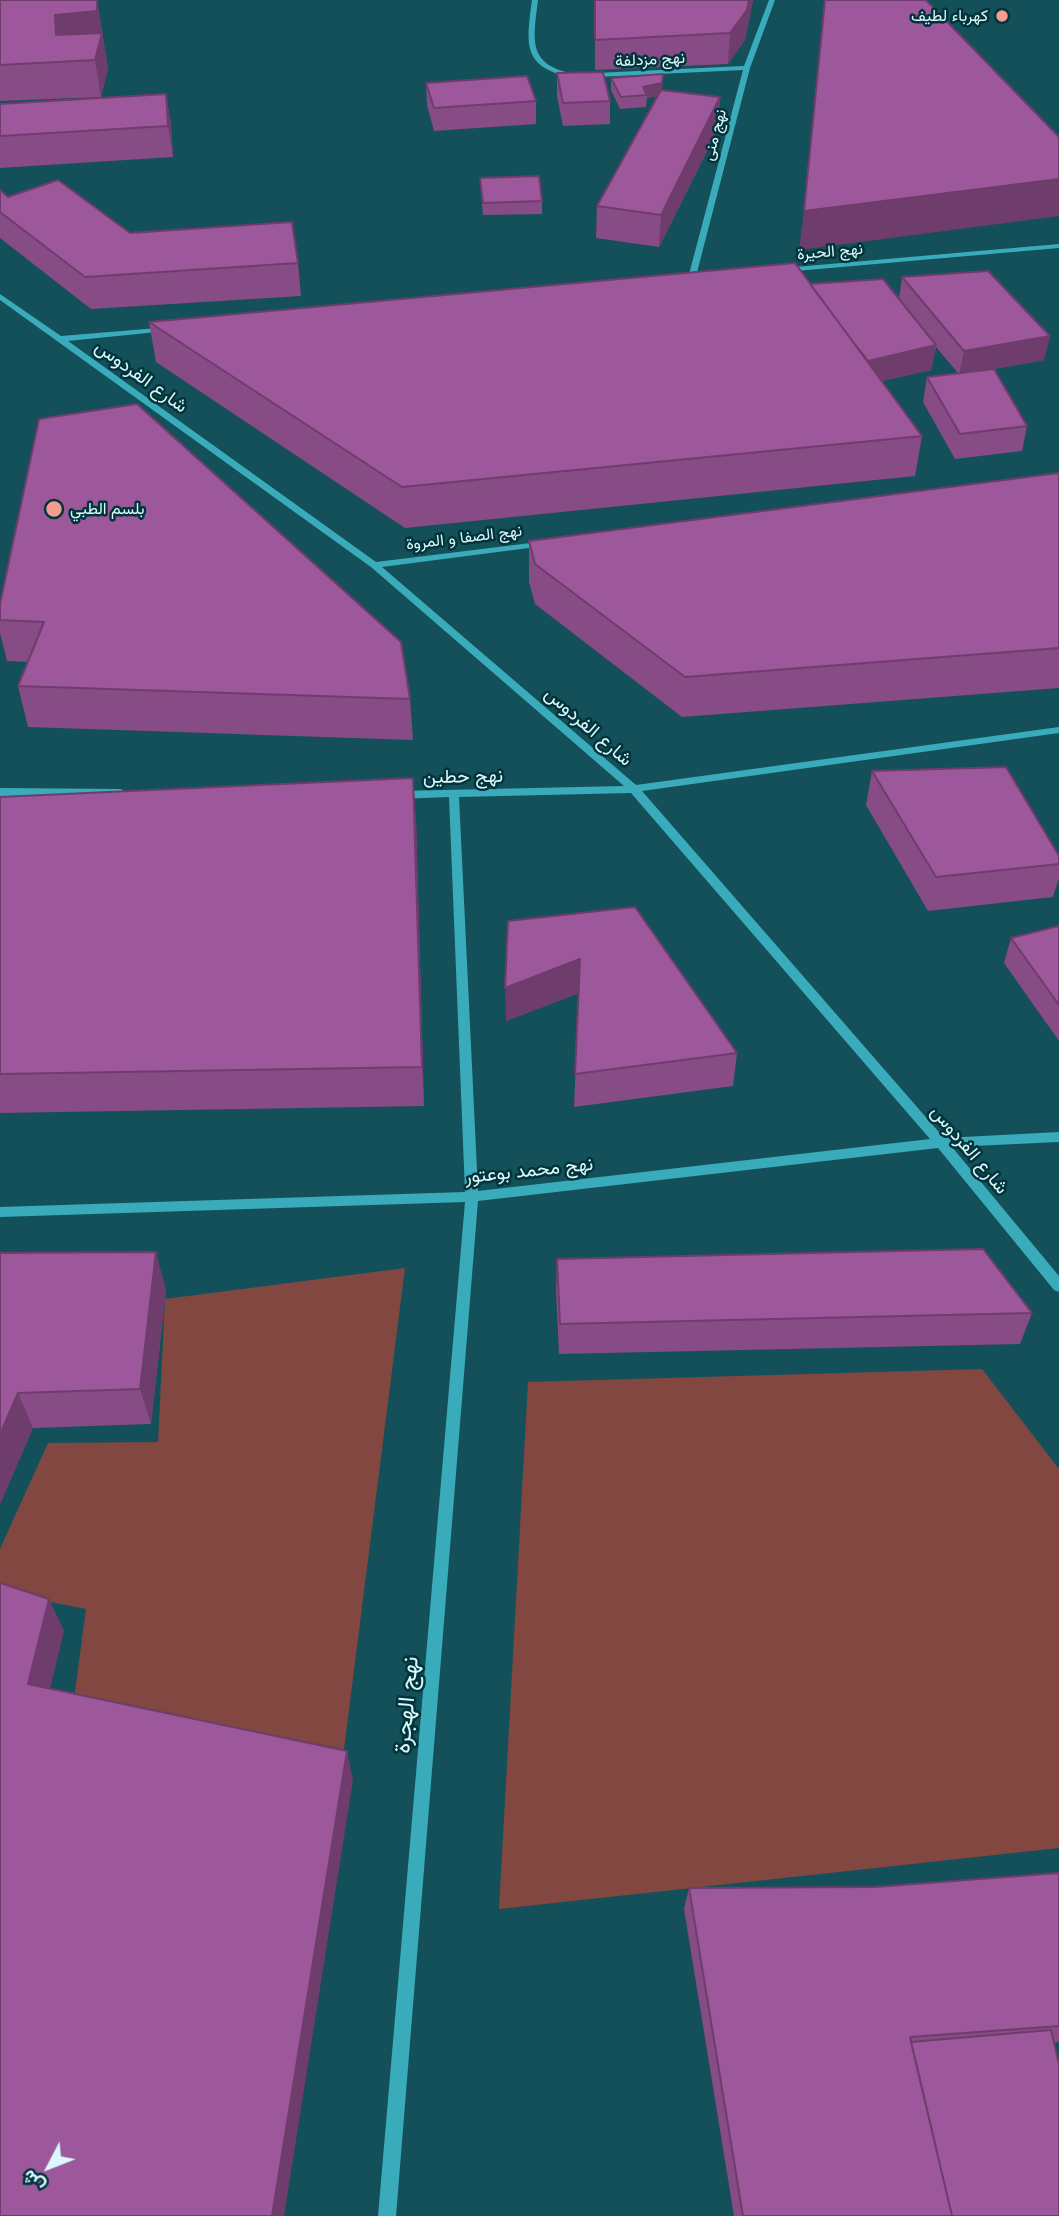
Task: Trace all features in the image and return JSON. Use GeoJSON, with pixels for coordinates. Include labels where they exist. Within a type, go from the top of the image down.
{"type":"FeatureCollection","features":[{"type":"Feature","properties":{"kind":"street","name":"نهج مزدلفة"},"geometry":{"type":"LineString","coordinates":[[535,0],[532,23],[533,54],[537,62],[555,72],[575,76],[609,76],[747,68]]}},
{"type":"Feature","properties":{"kind":"street","name":"نهج منى"},"geometry":{"type":"LineString","coordinates":[[692,278],[747,68],[772,0]]}},
{"type":"Feature","properties":{"kind":"street","name":"نهج الحيرة"},"geometry":{"type":"LineString","coordinates":[[774,271],[1059,246]]}},
{"type":"Feature","properties":{"kind":"street"},"geometry":{"type":"LineString","coordinates":[[678,279],[706,277]]}},
{"type":"Feature","properties":{"kind":"street","name":"شارع الفردوس"},"geometry":{"type":"LineString","coordinates":[[0,296],[374,565],[634,789],[941,1143],[1059,1286]]}},
{"type":"Feature","properties":{"kind":"street"},"geometry":{"type":"LineString","coordinates":[[60,339],[184,327]]}},
{"type":"Feature","properties":{"kind":"street","name":"نهج الصفا و المروة"},"geometry":{"type":"LineString","coordinates":[[374,565],[558,541]]}},
{"type":"Feature","properties":{"kind":"street","name":"نهج حطين"},"geometry":{"type":"LineString","coordinates":[[386,795],[634,789],[1059,730]]}},
{"type":"Feature","properties":{"kind":"street"},"geometry":{"type":"LineString","coordinates":[[0,792],[138,793]]}},
{"type":"Feature","properties":{"kind":"street","name":"نهج الهجرة"},"geometry":{"type":"LineString","coordinates":[[387,2216],[472,1197],[454,795]]}},
{"type":"Feature","properties":{"kind":"street","name":"نهج محمد بوعتور"},"geometry":{"type":"LineString","coordinates":[[0,1212],[472,1197],[941,1143],[1059,1137]]}},
{"type":"Feature","properties":{"kind":"shaded area"},"geometry":{"type":"Polygon","coordinates":[[[405,1268],[344,1749],[74,1699],[86,1609],[0,1592],[0,1549],[48,1443],[158,1442],[165,1299],[405,1268]]]}},
{"type":"Feature","properties":{"kind":"shaded area"},"geometry":{"type":"Polygon","coordinates":[[[982,1369],[1059,1469],[1059,1848],[499,1909],[528,1382],[982,1369]]]}},
{"type":"Feature","properties":{"kind":"building"},"geometry":{"type":"Polygon","coordinates":[[[0,0],[97,0],[97,11],[55,15],[56,35],[102,33],[95,60],[0,65],[0,0]]]}},
{"type":"Feature","properties":{"kind":"building"},"geometry":{"type":"Polygon","coordinates":[[[595,0],[749,0],[747,10],[730,33],[595,40],[595,0]]]}},
{"type":"Feature","properties":{"kind":"building"},"geometry":{"type":"Polygon","coordinates":[[[825,0],[926,0],[1059,137],[1059,179],[804,211],[825,0]]]}},
{"type":"Feature","properties":{"kind":"building"},"geometry":{"type":"Polygon","coordinates":[[[603,72],[610,101],[563,103],[557,73],[603,72]]]}},
{"type":"Feature","properties":{"kind":"building"},"geometry":{"type":"Polygon","coordinates":[[[663,74],[662,83],[643,87],[647,95],[621,97],[611,78],[663,74]]]}},
{"type":"Feature","properties":{"kind":"building"},"geometry":{"type":"Polygon","coordinates":[[[527,76],[536,101],[434,108],[426,83],[527,76]]]}},
{"type":"Feature","properties":{"kind":"building"},"geometry":{"type":"Polygon","coordinates":[[[661,90],[720,97],[661,215],[597,206],[661,90]]]}},
{"type":"Feature","properties":{"kind":"building"},"geometry":{"type":"Polygon","coordinates":[[[166,94],[168,126],[0,136],[0,104],[166,94]]]}},
{"type":"Feature","properties":{"kind":"building"},"geometry":{"type":"Polygon","coordinates":[[[539,176],[542,201],[483,203],[480,178],[539,176]]]}},
{"type":"Feature","properties":{"kind":"building"},"geometry":{"type":"Polygon","coordinates":[[[58,180],[130,233],[292,222],[298,263],[85,277],[0,212],[0,190],[8,197],[58,180]]]}},
{"type":"Feature","properties":{"kind":"building"},"geometry":{"type":"Polygon","coordinates":[[[795,263],[922,436],[402,487],[149,322],[795,263]]]}},
{"type":"Feature","properties":{"kind":"building"},"geometry":{"type":"Polygon","coordinates":[[[988,271],[1050,336],[964,351],[902,277],[988,271]]]}},
{"type":"Feature","properties":{"kind":"building"},"geometry":{"type":"Polygon","coordinates":[[[883,279],[936,345],[868,361],[810,284],[883,279]]]}},
{"type":"Feature","properties":{"kind":"building"},"geometry":{"type":"Polygon","coordinates":[[[994,369],[1027,426],[960,434],[927,377],[994,369]]]}},
{"type":"Feature","properties":{"kind":"building"},"geometry":{"type":"Polygon","coordinates":[[[137,404],[401,642],[410,699],[18,686],[44,622],[0,620],[0,604],[39,419],[137,404]]]}},
{"type":"Feature","properties":{"kind":"building"},"geometry":{"type":"Polygon","coordinates":[[[1059,473],[1059,648],[685,677],[535,564],[529,541],[1059,473]]]}},
{"type":"Feature","properties":{"kind":"building"},"geometry":{"type":"Polygon","coordinates":[[[1006,767],[1059,856],[1059,864],[936,877],[872,771],[1006,767]]]}},
{"type":"Feature","properties":{"kind":"building"},"geometry":{"type":"Polygon","coordinates":[[[413,778],[422,1067],[0,1074],[0,797],[413,778]]]}},
{"type":"Feature","properties":{"kind":"building"},"geometry":{"type":"Polygon","coordinates":[[[635,907],[737,1053],[575,1074],[580,959],[505,988],[508,921],[635,907]]]}},
{"type":"Feature","properties":{"kind":"building"},"geometry":{"type":"Polygon","coordinates":[[[1059,926],[1059,1005],[1011,938],[1059,926]]]}},
{"type":"Feature","properties":{"kind":"building"},"geometry":{"type":"Polygon","coordinates":[[[983,1249],[1032,1313],[560,1324],[557,1259],[983,1249]]]}},
{"type":"Feature","properties":{"kind":"building"},"geometry":{"type":"Polygon","coordinates":[[[156,1252],[140,1389],[18,1393],[0,1434],[0,1253],[156,1252]]]}},
{"type":"Feature","properties":{"kind":"building"},"geometry":{"type":"Polygon","coordinates":[[[0,1583],[49,1599],[28,1684],[347,1751],[272,2216],[0,2216],[0,1583]]]}},
{"type":"Feature","properties":{"kind":"building"},"geometry":{"type":"Polygon","coordinates":[[[1059,1873],[1059,2026],[910,2037],[952,2216],[743,2216],[689,1888],[875,1887],[1059,1873]]]}},
{"type":"Feature","properties":{"kind":"building"},"geometry":{"type":"Polygon","coordinates":[[[1051,2030],[1059,2064],[1059,2216],[952,2216],[911,2042],[1051,2030]]]}},
{"type":"Feature","properties":{"kind":"place","name":"كهرباء لطيف"},"geometry":{"type":"Point","coordinates":[1002,16]}},
{"type":"Feature","properties":{"kind":"place","name":"بلسم الطبي"},"geometry":{"type":"Point","coordinates":[54,509]}}]}
